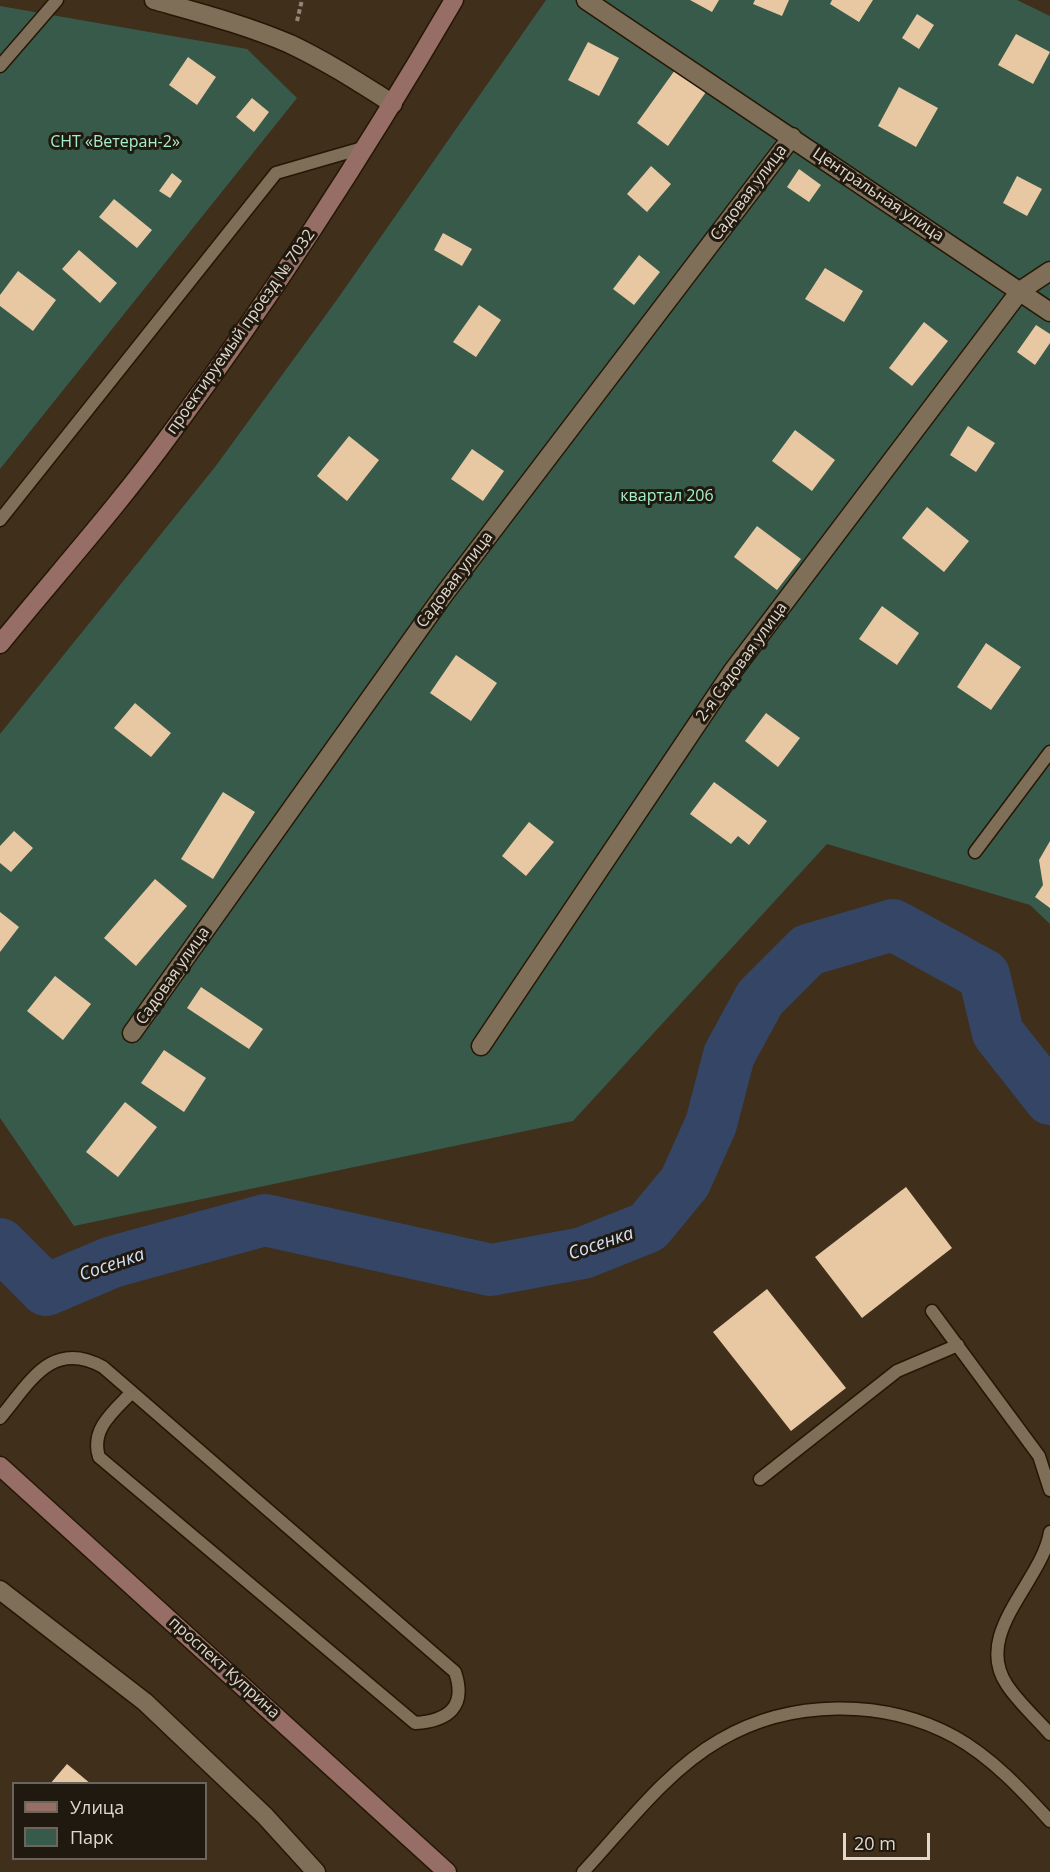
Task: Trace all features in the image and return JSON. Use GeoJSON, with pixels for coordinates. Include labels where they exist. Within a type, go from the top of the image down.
{"type":"FeatureCollection","features":[{"type":"Feature","properties":{"kind":"main road","name":"проектируемый проезд № 7032"},"geometry":{"type":"LineString","coordinates":[[0,644],[170,434],[306,242],[393,104],[454,0]]}},
{"type":"Feature","properties":{"kind":"main road","name":"проспект Куприна"},"geometry":{"type":"LineString","coordinates":[[0,1466],[447,1872]]}},
{"type":"Feature","properties":{"kind":"street"},"geometry":{"type":"LineString","coordinates":[[154,0],[238,24],[291,45],[347,75],[393,104]]}},
{"type":"Feature","properties":{"kind":"street","name":"Центральная улица"},"geometry":{"type":"LineString","coordinates":[[586,0],[1050,312]]}},
{"type":"Feature","properties":{"kind":"street","name":"Садовая улица"},"geometry":{"type":"LineString","coordinates":[[132,1033],[444,593],[792,137]]}},
{"type":"Feature","properties":{"kind":"street","name":"2-я Садовая улица"},"geometry":{"type":"LineString","coordinates":[[481,1046],[732,672],[1020,291],[1050,271]]}},
{"type":"Feature","properties":{"kind":"street"},"geometry":{"type":"LineString","coordinates":[[0,1590],[145,1702],[265,1816],[316,1872]]}},
{"type":"Feature","properties":{"kind":"lane"},"geometry":{"type":"LineString","coordinates":[[0,66],[57,0]]}},
{"type":"Feature","properties":{"kind":"lane"},"geometry":{"type":"LineString","coordinates":[[0,520],[276,173],[366,147]]}},
{"type":"Feature","properties":{"kind":"lane"},"geometry":{"type":"LineString","coordinates":[[975,852],[1050,752]]}},
{"type":"Feature","properties":{"kind":"lane"},"geometry":{"type":"LineString","coordinates":[[932,1311],[1039,1456],[1050,1490]]}},
{"type":"Feature","properties":{"kind":"lane"},"geometry":{"type":"LineString","coordinates":[[760,1479],[897,1371],[958,1345]]}},
{"type":"Feature","properties":{"kind":"lane"},"geometry":{"type":"LineString","coordinates":[[0,1418],[45,1364],[67,1358],[91,1360],[103,1367],[132,1392],[455,1672],[459,1683],[458,1696],[454,1708],[444,1718],[436,1722],[415,1723],[99,1457],[96,1434],[132,1392]]}},
{"type":"Feature","properties":{"kind":"lane"},"geometry":{"type":"LineString","coordinates":[[1050,1532],[1042,1561],[1002,1627],[998,1652],[1002,1676],[1007,1686],[1050,1734]]}},
{"type":"Feature","properties":{"kind":"lane"},"geometry":{"type":"LineString","coordinates":[[584,1872],[673,1776],[692,1761],[719,1740],[754,1723],[787,1713],[854,1707],[916,1719],[954,1737],[978,1752],[1045,1807],[1050,1821]]}},
{"type":"Feature","properties":{"kind":"green space","name":"квартал 206"},"geometry":{"type":"Polygon","coordinates":[[[546,0],[1017,0],[1050,16],[1050,924],[1030,905],[827,844],[573,1121],[74,1226],[0,1118],[0,734],[215,467],[336,301],[546,0]]]}},
{"type":"Feature","properties":{"kind":"green space","name":"СНТ «Ветеран-2»"},"geometry":{"type":"Polygon","coordinates":[[[0,6],[247,49],[297,98],[0,469],[0,6]]]}},
{"type":"Feature","properties":{"kind":"building"},"geometry":{"type":"Polygon","coordinates":[[[690,0],[719,0],[712,12],[690,0]]]}},
{"type":"Feature","properties":{"kind":"building"},"geometry":{"type":"Polygon","coordinates":[[[755,0],[789,0],[782,16],[753,4],[755,0]]]}},
{"type":"Feature","properties":{"kind":"building"},"geometry":{"type":"Polygon","coordinates":[[[832,0],[873,0],[859,22],[830,4],[832,0]]]}},
{"type":"Feature","properties":{"kind":"building"},"geometry":{"type":"Polygon","coordinates":[[[917,14],[934,25],[919,49],[902,38],[917,14]]]}},
{"type":"Feature","properties":{"kind":"building"},"geometry":{"type":"Polygon","coordinates":[[[1016,34],[1050,52],[1033,84],[998,65],[1016,34]]]}},
{"type":"Feature","properties":{"kind":"building"},"geometry":{"type":"Polygon","coordinates":[[[588,42],[619,58],[599,96],[568,80],[588,42]]]}},
{"type":"Feature","properties":{"kind":"building"},"geometry":{"type":"Polygon","coordinates":[[[188,57],[216,77],[197,105],[169,85],[188,57]]]}},
{"type":"Feature","properties":{"kind":"building"},"geometry":{"type":"Polygon","coordinates":[[[675,70],[706,92],[668,146],[637,123],[675,70]]]}},
{"type":"Feature","properties":{"kind":"building"},"geometry":{"type":"Polygon","coordinates":[[[899,87],[938,108],[916,147],[878,126],[899,87]]]}},
{"type":"Feature","properties":{"kind":"building"},"geometry":{"type":"Polygon","coordinates":[[[252,98],[269,112],[254,132],[236,117],[252,98]]]}},
{"type":"Feature","properties":{"kind":"building"},"geometry":{"type":"Polygon","coordinates":[[[651,166],[671,184],[647,212],[627,194],[651,166]]]}},
{"type":"Feature","properties":{"kind":"building"},"geometry":{"type":"Polygon","coordinates":[[[799,169],[821,185],[809,202],[787,187],[799,169]]]}},
{"type":"Feature","properties":{"kind":"building"},"geometry":{"type":"Polygon","coordinates":[[[172,173],[182,181],[170,198],[159,191],[172,173]]]}},
{"type":"Feature","properties":{"kind":"building"},"geometry":{"type":"Polygon","coordinates":[[[1017,176],[1042,189],[1027,216],[1003,203],[1017,176]]]}},
{"type":"Feature","properties":{"kind":"building"},"geometry":{"type":"Polygon","coordinates":[[[114,199],[152,230],[137,248],[99,217],[114,199]]]}},
{"type":"Feature","properties":{"kind":"building"},"geometry":{"type":"Polygon","coordinates":[[[443,233],[472,249],[462,266],[434,250],[443,233]]]}},
{"type":"Feature","properties":{"kind":"building"},"geometry":{"type":"Polygon","coordinates":[[[79,250],[117,283],[100,303],[62,269],[79,250]]]}},
{"type":"Feature","properties":{"kind":"building"},"geometry":{"type":"Polygon","coordinates":[[[639,255],[660,272],[634,305],[613,289],[639,255]]]}},
{"type":"Feature","properties":{"kind":"building"},"geometry":{"type":"Polygon","coordinates":[[[825,268],[863,291],[844,322],[805,299],[825,268]]]}},
{"type":"Feature","properties":{"kind":"building"},"geometry":{"type":"Polygon","coordinates":[[[18,271],[56,300],[33,331],[0,306],[0,295],[18,271]]]}},
{"type":"Feature","properties":{"kind":"building"},"geometry":{"type":"Polygon","coordinates":[[[479,305],[501,320],[476,357],[453,342],[479,305]]]}},
{"type":"Feature","properties":{"kind":"building"},"geometry":{"type":"Polygon","coordinates":[[[924,322],[948,341],[912,386],[889,368],[924,322]]]}},
{"type":"Feature","properties":{"kind":"building"},"geometry":{"type":"Polygon","coordinates":[[[1036,325],[1050,334],[1050,343],[1035,365],[1017,352],[1036,325]]]}},
{"type":"Feature","properties":{"kind":"building"},"geometry":{"type":"Polygon","coordinates":[[[968,426],[995,443],[976,472],[950,455],[968,426]]]}},
{"type":"Feature","properties":{"kind":"building"},"geometry":{"type":"Polygon","coordinates":[[[795,430],[835,460],[812,491],[772,461],[795,430]]]}},
{"type":"Feature","properties":{"kind":"building"},"geometry":{"type":"Polygon","coordinates":[[[349,436],[379,460],[347,501],[317,476],[349,436]]]}},
{"type":"Feature","properties":{"kind":"building"},"geometry":{"type":"Polygon","coordinates":[[[472,449],[504,471],[483,501],[451,479],[472,449]]]}},
{"type":"Feature","properties":{"kind":"building"},"geometry":{"type":"Polygon","coordinates":[[[927,507],[969,541],[944,572],[902,538],[927,507]]]}},
{"type":"Feature","properties":{"kind":"building"},"geometry":{"type":"Polygon","coordinates":[[[757,526],[801,559],[777,590],[734,557],[757,526]]]}},
{"type":"Feature","properties":{"kind":"building"},"geometry":{"type":"Polygon","coordinates":[[[882,606],[919,633],[897,665],[859,639],[882,606]]]}},
{"type":"Feature","properties":{"kind":"building"},"geometry":{"type":"Polygon","coordinates":[[[986,643],[1021,667],[991,710],[957,687],[986,643]]]}},
{"type":"Feature","properties":{"kind":"building"},"geometry":{"type":"Polygon","coordinates":[[[456,655],[497,683],[471,721],[430,693],[456,655]]]}},
{"type":"Feature","properties":{"kind":"building"},"geometry":{"type":"Polygon","coordinates":[[[135,703],[171,733],[151,757],[114,728],[135,703]]]}},
{"type":"Feature","properties":{"kind":"building"},"geometry":{"type":"Polygon","coordinates":[[[766,713],[800,738],[778,767],[745,741],[766,713]]]}},
{"type":"Feature","properties":{"kind":"building"},"geometry":{"type":"Polygon","coordinates":[[[714,782],[767,821],[749,845],[738,836],[731,844],[690,814],[714,782]]]}},
{"type":"Feature","properties":{"kind":"building"},"geometry":{"type":"Polygon","coordinates":[[[223,792],[255,812],[213,879],[181,859],[223,792]]]}},
{"type":"Feature","properties":{"kind":"building"},"geometry":{"type":"Polygon","coordinates":[[[529,822],[554,842],[526,876],[502,856],[529,822]]]}},
{"type":"Feature","properties":{"kind":"building"},"geometry":{"type":"Polygon","coordinates":[[[14,831],[33,848],[11,872],[0,863],[0,846],[14,831]]]}},
{"type":"Feature","properties":{"kind":"building"},"geometry":{"type":"Polygon","coordinates":[[[1050,841],[1050,908],[1035,897],[1043,885],[1039,860],[1050,841]]]}},
{"type":"Feature","properties":{"kind":"building"},"geometry":{"type":"Polygon","coordinates":[[[155,879],[187,906],[136,966],[104,938],[155,879]]]}},
{"type":"Feature","properties":{"kind":"building"},"geometry":{"type":"Polygon","coordinates":[[[0,912],[19,927],[0,952],[0,912]]]}},
{"type":"Feature","properties":{"kind":"building"},"geometry":{"type":"Polygon","coordinates":[[[55,976],[91,1004],[63,1040],[27,1011],[55,976]]]}},
{"type":"Feature","properties":{"kind":"building"},"geometry":{"type":"Polygon","coordinates":[[[201,987],[263,1029],[249,1049],[187,1008],[201,987]]]}},
{"type":"Feature","properties":{"kind":"building"},"geometry":{"type":"Polygon","coordinates":[[[164,1050],[206,1078],[184,1112],[141,1083],[164,1050]]]}},
{"type":"Feature","properties":{"kind":"building"},"geometry":{"type":"Polygon","coordinates":[[[125,1102],[157,1127],[118,1177],[86,1152],[125,1102]]]}},
{"type":"Feature","properties":{"kind":"building"},"geometry":{"type":"Polygon","coordinates":[[[906,1187],[952,1248],[862,1318],[815,1257],[906,1187]]]}},
{"type":"Feature","properties":{"kind":"building"},"geometry":{"type":"Polygon","coordinates":[[[767,1289],[846,1388],[791,1431],[713,1332],[767,1289]]]}},
{"type":"Feature","properties":{"kind":"building"},"geometry":{"type":"Polygon","coordinates":[[[67,1764],[89,1782],[52,1782],[67,1764]]]}},
{"type":"Feature","properties":{"kind":"waterway","name":"Сосенка"},"geometry":{"type":"LineString","coordinates":[[0,1244],[46,1290],[112,1262],[265,1220],[491,1270],[583,1253],[648,1227],[685,1182],[711,1124],[729,1055],[760,998],[808,950],[893,925],[984,975],[998,1033],[1050,1099]]}}]}
